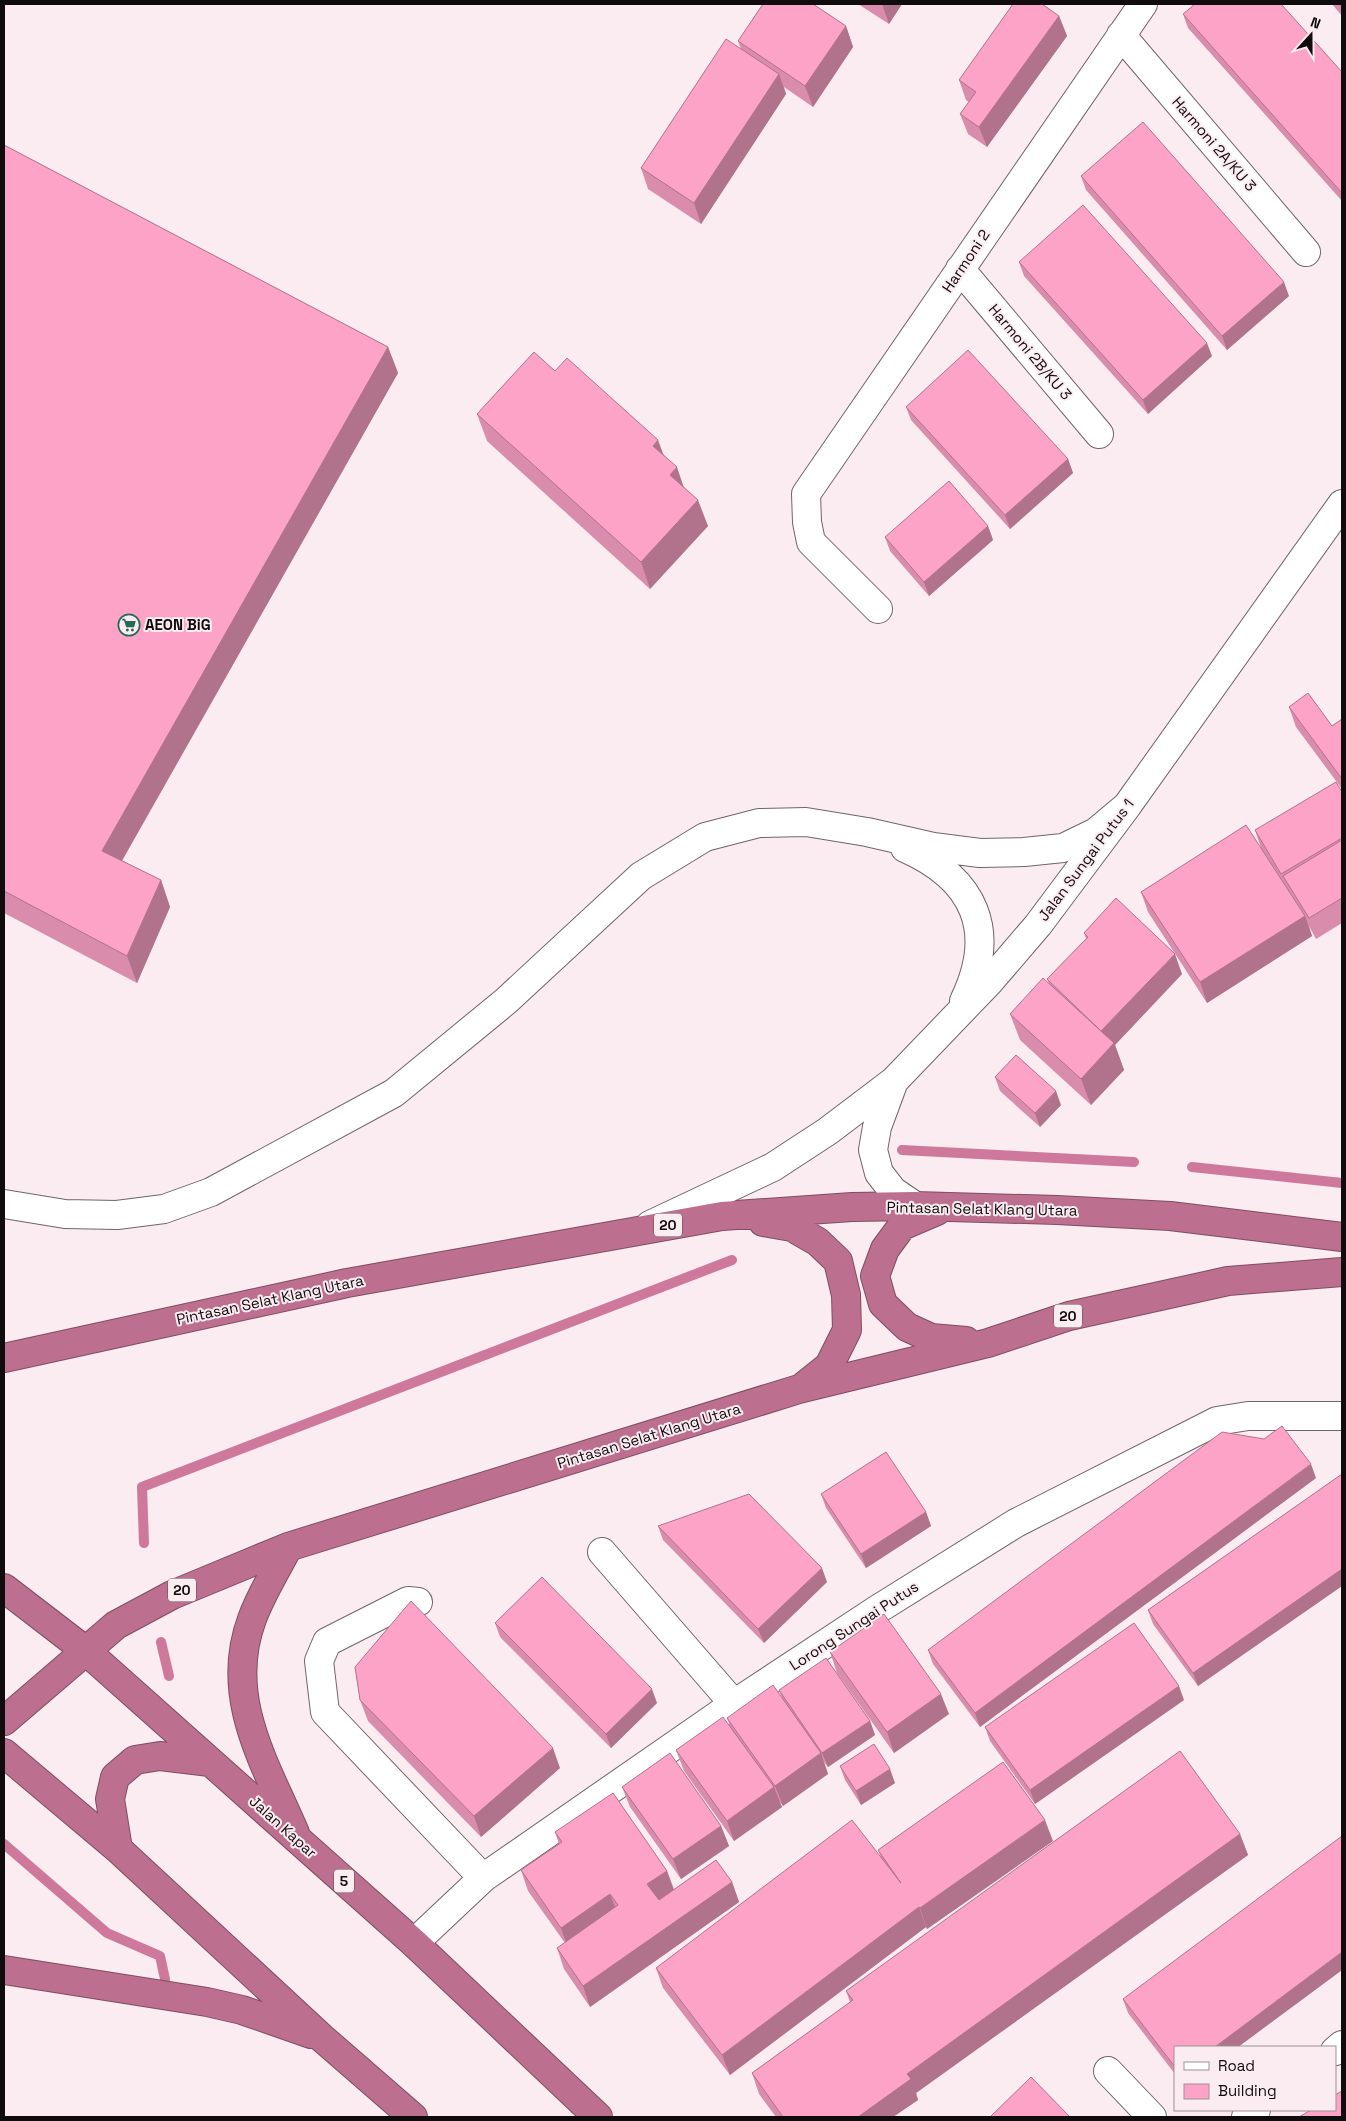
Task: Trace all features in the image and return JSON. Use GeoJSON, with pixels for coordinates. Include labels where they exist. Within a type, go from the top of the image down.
{"type":"FeatureCollection","features":[{"type":"Feature","properties":{"kind":"highway","name":"Pintasan Selat Klang Utara"},"geometry":{"type":"LineString","coordinates":[[4,1358],[346,1283],[722,1216],[852,1207],[915,1206],[1057,1210],[1170,1216],[1342,1237]]}},
{"type":"Feature","properties":{"kind":"highway"},"geometry":{"type":"LineString","coordinates":[[944,1208],[902,1226],[885,1249],[875,1276],[883,1304],[907,1327],[931,1338],[988,1343]]}},
{"type":"Feature","properties":{"kind":"highway"},"geometry":{"type":"LineString","coordinates":[[722,1216],[792,1227],[818,1242],[838,1261],[846,1295],[847,1330],[830,1366],[799,1390]]}},
{"type":"Feature","properties":{"kind":"highway","name":"Pintasan Selat Klang Utara"},"geometry":{"type":"LineString","coordinates":[[4,1721],[116,1624],[172,1595],[288,1547],[799,1390],[988,1343],[1070,1316],[1228,1281],[1342,1272]]}},
{"type":"Feature","properties":{"kind":"highway"},"geometry":{"type":"LineString","coordinates":[[288,1547],[252,1619],[242,1656],[241,1688],[249,1725],[297,1839]]}},
{"type":"Feature","properties":{"kind":"highway","name":"Jalan Kapar"},"geometry":{"type":"LineString","coordinates":[[4,1588],[86,1651],[414,1943],[598,2117]]}},
{"type":"Feature","properties":{"kind":"highway"},"geometry":{"type":"LineString","coordinates":[[4,1753],[118,1849],[322,2038],[413,2117]]}},
{"type":"Feature","properties":{"kind":"highway"},"geometry":{"type":"LineString","coordinates":[[118,1849],[110,1799],[115,1777],[135,1760],[160,1756],[210,1762]]}},
{"type":"Feature","properties":{"kind":"highway"},"geometry":{"type":"LineString","coordinates":[[4,1970],[207,2002],[242,2010],[322,2038]]}},
{"type":"Feature","properties":{"kind":"street","name":"Harmoni 2"},"geometry":{"type":"LineString","coordinates":[[878,609],[811,542],[807,522],[806,494],[1143,4]]}},
{"type":"Feature","properties":{"kind":"street","name":"Harmoni 2A/KU 3"},"geometry":{"type":"LineString","coordinates":[[1121,35],[1306,252]]}},
{"type":"Feature","properties":{"kind":"street","name":"Harmoni 2B/KU 3"},"geometry":{"type":"LineString","coordinates":[[960,270],[1099,434]]}},
{"type":"Feature","properties":{"kind":"street","name":"Jalan Sungai Putus 1"},"geometry":{"type":"LineString","coordinates":[[915,1206],[893,1191],[879,1173],[873,1150],[876,1127],[894,1081],[957,1017],[1038,925],[1126,806],[1342,504]]}},
{"type":"Feature","properties":{"kind":"street"},"geometry":{"type":"LineString","coordinates":[[4,1204],[65,1214],[117,1215],[164,1209],[211,1192],[394,1093],[506,1001],[641,876],[705,837],[759,823],[806,822],[867,832],[933,847],[980,853],[1024,852],[1063,848],[1096,832],[1126,806]]}},
{"type":"Feature","properties":{"kind":"street"},"geometry":{"type":"LineString","coordinates":[[867,832],[925,857],[950,876],[970,901],[980,927],[979,962],[971,988],[957,1017]]}},
{"type":"Feature","properties":{"kind":"street"},"geometry":{"type":"LineString","coordinates":[[637,1231],[772,1167],[828,1131],[894,1081]]}},
{"type":"Feature","properties":{"kind":"street","name":"Lorong Sungai Putus"},"geometry":{"type":"LineString","coordinates":[[414,1943],[483,1878],[734,1704],[875,1611],[1016,1523],[1178,1439],[1217,1422],[1248,1416],[1342,1416]]}},
{"type":"Feature","properties":{"kind":"street"},"geometry":{"type":"LineString","coordinates":[[602,1552],[734,1704]]}},
{"type":"Feature","properties":{"kind":"street"},"geometry":{"type":"LineString","coordinates":[[418,1602],[408,1601],[327,1642],[320,1661],[325,1712],[483,1878]]}},
{"type":"Feature","properties":{"kind":"street"},"geometry":{"type":"LineString","coordinates":[[1108,2071],[1152,2117]]}},
{"type":"Feature","properties":{"kind":"building"},"geometry":{"type":"Polygon","coordinates":[[[763,4],[813,4],[846,26],[805,86],[738,41],[763,4]]]}},
{"type":"Feature","properties":{"kind":"building"},"geometry":{"type":"Polygon","coordinates":[[[1013,4],[1042,4],[1059,16],[979,127],[960,114],[976,92],[959,80],[1013,4]]]}},
{"type":"Feature","properties":{"kind":"building"},"geometry":{"type":"Polygon","coordinates":[[[1195,4],[1281,4],[1342,72],[1342,193],[1183,14],[1195,4]]]}},
{"type":"Feature","properties":{"kind":"building"},"geometry":{"type":"Polygon","coordinates":[[[726,39],[779,74],[694,203],[641,168],[726,39]]]}},
{"type":"Feature","properties":{"kind":"building"},"geometry":{"type":"Polygon","coordinates":[[[1143,122],[1284,282],[1222,336],[1081,176],[1143,122]]]}},
{"type":"Feature","properties":{"kind":"building","name":"AEON BiG"},"geometry":{"type":"Polygon","coordinates":[[[4,145],[388,347],[102,851],[161,880],[127,956],[4,891],[4,145]]]}},
{"type":"Feature","properties":{"kind":"building"},"geometry":{"type":"Polygon","coordinates":[[[1083,205],[1207,343],[1143,400],[1019,262],[1083,205]]]}},
{"type":"Feature","properties":{"kind":"building"},"geometry":{"type":"Polygon","coordinates":[[[968,350],[1068,459],[1005,515],[906,407],[968,350]]]}},
{"type":"Feature","properties":{"kind":"building"},"geometry":{"type":"Polygon","coordinates":[[[534,352],[555,371],[567,358],[658,440],[653,446],[677,467],[670,475],[698,500],[641,562],[477,414],[534,352]]]}},
{"type":"Feature","properties":{"kind":"building"},"geometry":{"type":"Polygon","coordinates":[[[949,481],[988,526],[924,582],[885,537],[949,481]]]}},
{"type":"Feature","properties":{"kind":"building"},"geometry":{"type":"Polygon","coordinates":[[[1308,693],[1332,726],[1342,719],[1342,779],[1289,707],[1308,693]]]}},
{"type":"Feature","properties":{"kind":"building"},"geometry":{"type":"Polygon","coordinates":[[[1336,782],[1342,792],[1342,838],[1281,874],[1255,830],[1336,782]]]}},
{"type":"Feature","properties":{"kind":"building"},"geometry":{"type":"Polygon","coordinates":[[[1246,825],[1305,916],[1200,982],[1141,892],[1246,825]]]}},
{"type":"Feature","properties":{"kind":"building"},"geometry":{"type":"Polygon","coordinates":[[[1342,840],[1342,898],[1309,918],[1283,876],[1342,840]]]}},
{"type":"Feature","properties":{"kind":"building"},"geometry":{"type":"Polygon","coordinates":[[[1116,898],[1175,954],[1101,1031],[1047,979],[1088,937],[1084,933],[1116,898]]]}},
{"type":"Feature","properties":{"kind":"building"},"geometry":{"type":"Polygon","coordinates":[[[1043,978],[1114,1043],[1081,1079],[1010,1014],[1043,978]]]}},
{"type":"Feature","properties":{"kind":"building"},"geometry":{"type":"Polygon","coordinates":[[[1016,1055],[1056,1091],[1035,1113],[995,1077],[1016,1055]]]}},
{"type":"Feature","properties":{"kind":"building"},"geometry":{"type":"Polygon","coordinates":[[[1282,1426],[1311,1464],[975,1713],[928,1650],[1222,1432],[1264,1439],[1282,1426]]]}},
{"type":"Feature","properties":{"kind":"building"},"geometry":{"type":"Polygon","coordinates":[[[886,1452],[926,1512],[861,1554],[821,1494],[886,1452]]]}},
{"type":"Feature","properties":{"kind":"building"},"geometry":{"type":"Polygon","coordinates":[[[1342,1474],[1342,1569],[1193,1673],[1148,1610],[1342,1474]]]}},
{"type":"Feature","properties":{"kind":"building"},"geometry":{"type":"Polygon","coordinates":[[[749,1494],[822,1568],[758,1629],[658,1526],[749,1494]]]}},
{"type":"Feature","properties":{"kind":"building"},"geometry":{"type":"Polygon","coordinates":[[[542,1577],[652,1689],[606,1734],[495,1623],[542,1577]]]}},
{"type":"Feature","properties":{"kind":"building"},"geometry":{"type":"Polygon","coordinates":[[[411,1601],[553,1748],[474,1816],[360,1700],[355,1667],[411,1601]]]}},
{"type":"Feature","properties":{"kind":"building"},"geometry":{"type":"Polygon","coordinates":[[[884,1614],[941,1694],[887,1732],[830,1652],[884,1614]]]}},
{"type":"Feature","properties":{"kind":"building"},"geometry":{"type":"Polygon","coordinates":[[[1134,1623],[1179,1686],[1030,1790],[985,1727],[1134,1623]]]}},
{"type":"Feature","properties":{"kind":"building"},"geometry":{"type":"Polygon","coordinates":[[[826,1658],[870,1721],[822,1753],[779,1690],[826,1658]]]}},
{"type":"Feature","properties":{"kind":"building"},"geometry":{"type":"Polygon","coordinates":[[[773,1685],[821,1753],[775,1786],[727,1718],[773,1685]]]}},
{"type":"Feature","properties":{"kind":"building"},"geometry":{"type":"Polygon","coordinates":[[[723,1717],[774,1787],[727,1821],[676,1750],[723,1717]]]}},
{"type":"Feature","properties":{"kind":"building"},"geometry":{"type":"Polygon","coordinates":[[[874,1744],[890,1769],[856,1791],[840,1766],[874,1744]]]}},
{"type":"Feature","properties":{"kind":"building"},"geometry":{"type":"Polygon","coordinates":[[[1180,1751],[1240,1834],[907,2074],[911,2079],[858,2117],[783,2117],[752,2073],[853,2000],[846,1991],[1180,1751]]]}},
{"type":"Feature","properties":{"kind":"building"},"geometry":{"type":"Polygon","coordinates":[[[670,1753],[721,1826],[673,1859],[622,1787],[670,1753]]]}},
{"type":"Feature","properties":{"kind":"building"},"geometry":{"type":"Polygon","coordinates":[[[1003,1762],[1045,1820],[919,1907],[722,2055],[656,1968],[852,1820],[901,1883],[878,1850],[1003,1762]]]}},
{"type":"Feature","properties":{"kind":"building"},"geometry":{"type":"Polygon","coordinates":[[[613,1793],[667,1871],[647,1884],[659,1900],[716,1860],[732,1882],[583,1986],[557,1948],[618,1905],[610,1894],[561,1928],[521,1870],[562,1842],[555,1832],[613,1793]]]}},
{"type":"Feature","properties":{"kind":"building"},"geometry":{"type":"Polygon","coordinates":[[[1342,1836],[1342,1952],[1216,2046],[1174,2046],[1174,2066],[1123,1999],[1342,1836]]]}},
{"type":"Feature","properties":{"kind":"building"},"geometry":{"type":"Polygon","coordinates":[[[1031,2077],[1070,2117],[990,2117],[1031,2077]]]}},
{"type":"Feature","properties":{"kind":"building"},"geometry":{"type":"Polygon","coordinates":[[[1342,2091],[1342,2117],[1299,2117],[1309,2111],[1336,2111],[1336,2094],[1342,2091]]]}},
{"type":"Feature","properties":{"kind":"waterway"},"geometry":{"type":"LineString","coordinates":[[902,1150],[1134,1162]]}},
{"type":"Feature","properties":{"kind":"waterway"},"geometry":{"type":"LineString","coordinates":[[1192,1167],[1342,1183]]}},
{"type":"Feature","properties":{"kind":"waterway"},"geometry":{"type":"LineString","coordinates":[[144,1543],[142,1487],[732,1260]]}},
{"type":"Feature","properties":{"kind":"waterway"},"geometry":{"type":"LineString","coordinates":[[161,1642],[169,1676]]}},
{"type":"Feature","properties":{"kind":"waterway"},"geometry":{"type":"LineString","coordinates":[[4,1844],[107,1933],[160,1956],[165,1979]]}},
{"type":"Feature","properties":{"kind":"place","name":"AEON BiG"},"geometry":{"type":"Point","coordinates":[129,625]}}]}
